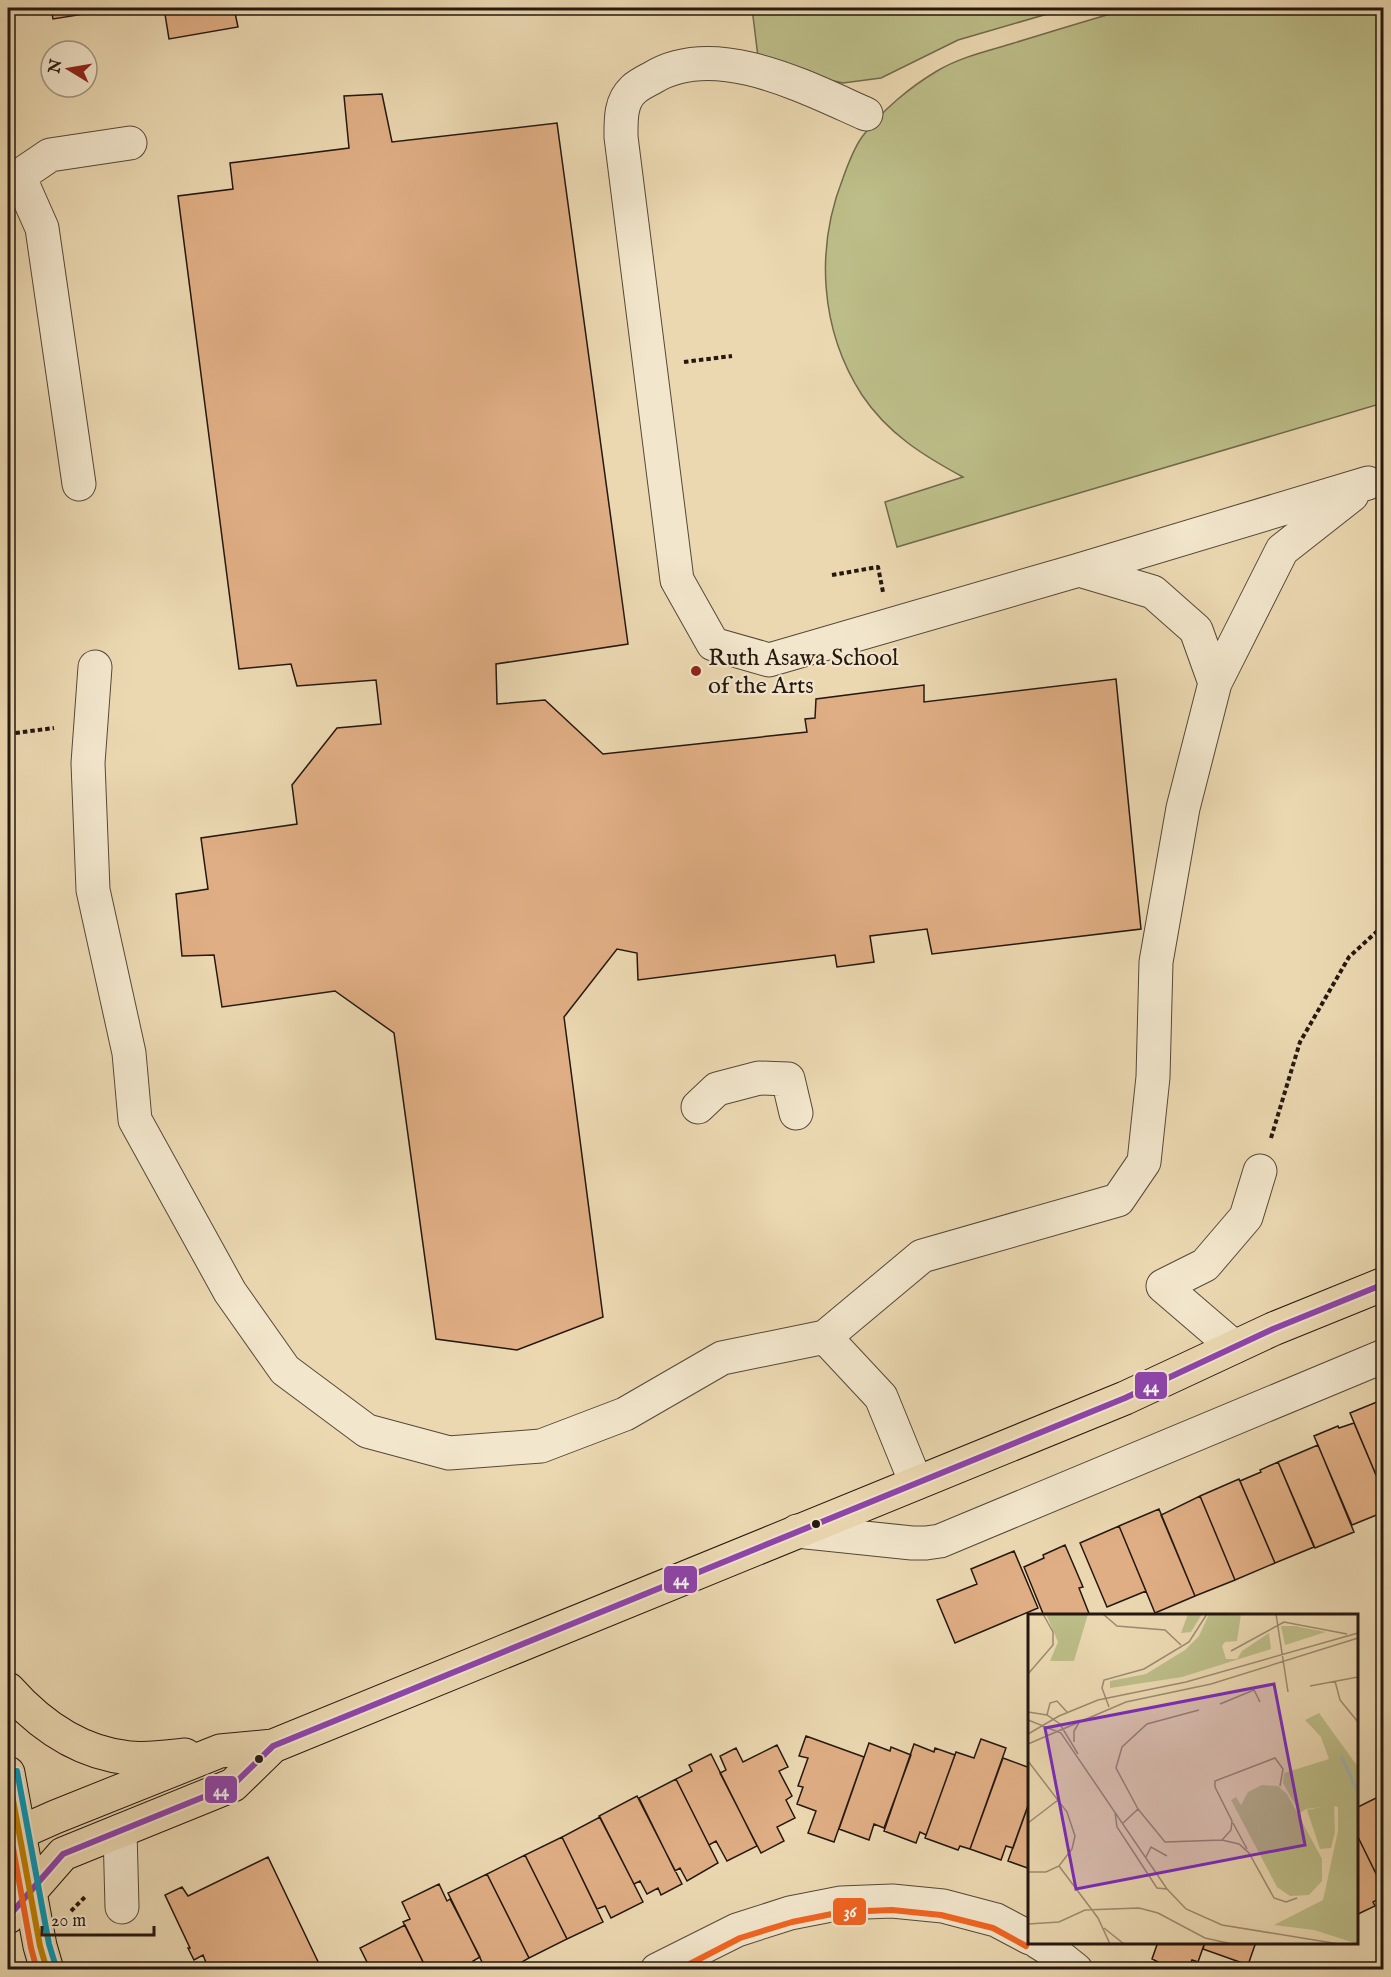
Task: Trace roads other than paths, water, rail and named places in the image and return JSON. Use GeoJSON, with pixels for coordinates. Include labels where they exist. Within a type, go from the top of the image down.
{"type":"FeatureCollection","features":[{"type":"Feature","properties":{"kind":"main road"},"geometry":{"type":"LineString","coordinates":[[8,1689],[22,1705],[46,1725],[71,1741],[100,1752],[130,1758],[162,1757],[273,1746],[1125,1398],[1314,1311],[1383,1284]]}},
{"type":"Feature","properties":{"kind":"main road"},"geometry":{"type":"LineString","coordinates":[[8,1917],[63,1854],[233,1785],[273,1746]]}},
{"type":"Feature","properties":{"kind":"main road"},"geometry":{"type":"LineString","coordinates":[[13,1836],[220,1751]]}},
{"type":"Feature","properties":{"kind":"main road"},"geometry":{"type":"LineString","coordinates":[[8,1773],[13,1836],[30,1891],[46,1970]]}},
{"type":"Feature","properties":{"kind":"street"},"geometry":{"type":"LineString","coordinates":[[866,114],[786,78],[725,64],[689,64],[658,74],[632,90],[621,111],[621,137],[677,580],[713,644],[769,660],[1376,481]]}},
{"type":"Feature","properties":{"kind":"street"},"geometry":{"type":"LineString","coordinates":[[79,484],[42,228],[20,176],[50,155],[130,143]]}},
{"type":"Feature","properties":{"kind":"street"},"geometry":{"type":"LineString","coordinates":[[95,667],[88,763],[93,890],[129,1053],[135,1120],[230,1292],[285,1370],[367,1431],[448,1453],[541,1446],[625,1414],[724,1345],[825,1337],[922,1256],[1118,1200],[1144,1162],[1152,1077],[1156,962],[1183,808],[1215,683],[1282,550],[1376,481]]}},
{"type":"Feature","properties":{"kind":"street"},"geometry":{"type":"LineString","coordinates":[[1079,570],[1153,592],[1196,630],[1215,683]]}},
{"type":"Feature","properties":{"kind":"street"},"geometry":{"type":"LineString","coordinates":[[698,1107],[717,1089],[759,1078],[788,1079],[796,1113]]}},
{"type":"Feature","properties":{"kind":"street"},"geometry":{"type":"LineString","coordinates":[[1234,1347],[1163,1286],[1205,1265],[1246,1217],[1260,1171]]}},
{"type":"Feature","properties":{"kind":"street"},"geometry":{"type":"LineString","coordinates":[[825,1337],[881,1396],[916,1483]]}},
{"type":"Feature","properties":{"kind":"street"},"geometry":{"type":"LineString","coordinates":[[797,1531],[926,1544],[940,1541],[1383,1356]]}},
{"type":"Feature","properties":{"kind":"street"},"geometry":{"type":"LineString","coordinates":[[120,1831],[122,1907]]}},
{"type":"Feature","properties":{"kind":"street"},"geometry":{"type":"LineString","coordinates":[[657,1970],[738,1930],[790,1913],[841,1903],[892,1901],[943,1906],[996,1920],[1028,1937]]}},
{"type":"Feature","properties":{"kind":"street"},"geometry":{"type":"LineString","coordinates":[[1041,1944],[1076,1970]]}},
{"type":"Feature","properties":{"kind":"place","name":"Ruth Asawa School of the Arts"},"geometry":{"type":"Point","coordinates":[696,671]}}]}
